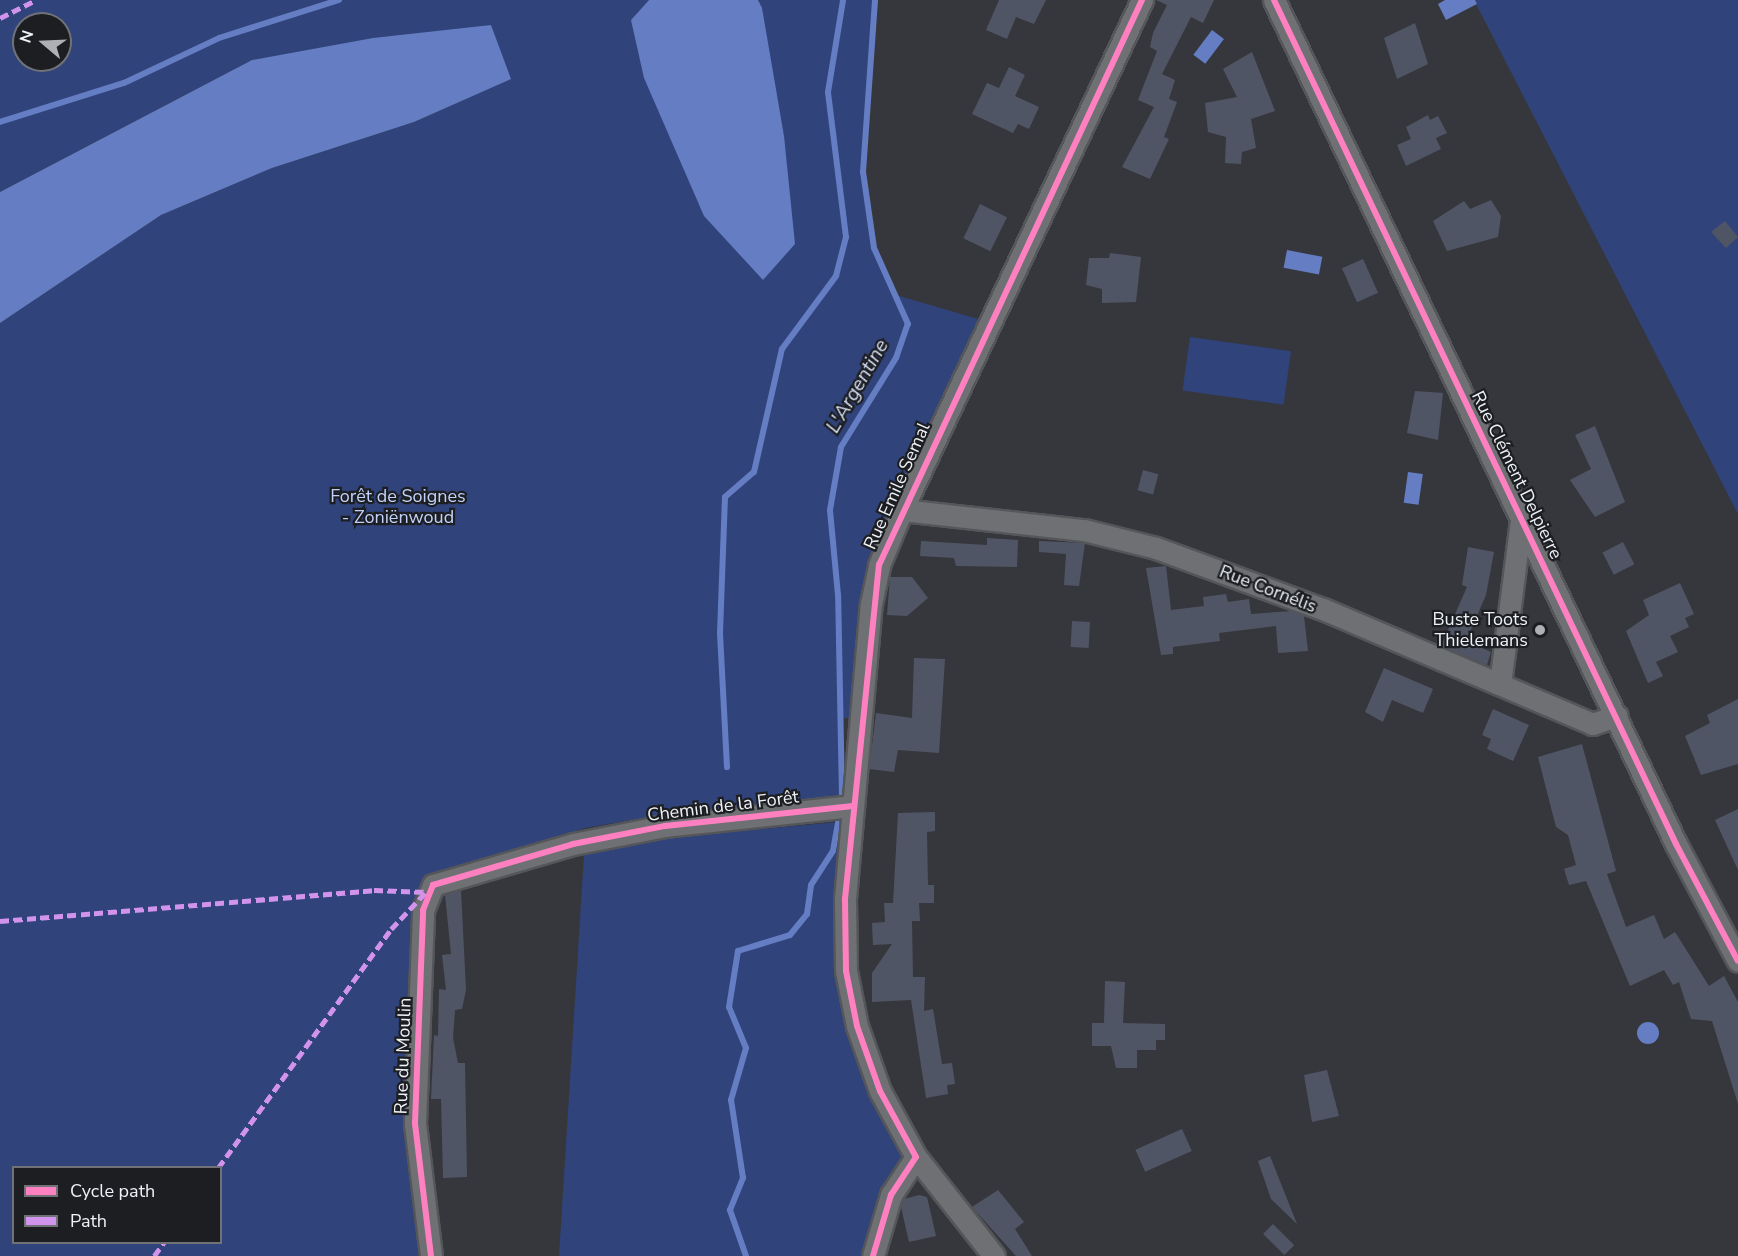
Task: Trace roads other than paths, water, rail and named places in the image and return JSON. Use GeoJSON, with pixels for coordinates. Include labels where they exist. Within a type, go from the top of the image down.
{"type":"FeatureCollection","features":[{"type":"Feature","properties":{"kind":"street","name":"Rue Emile Semal"},"geometry":{"type":"LineString","coordinates":[[994,1256],[916,1157],[880,1091],[857,1026],[846,971],[845,899],[871,604],[879,565],[902,510],[1142,0]]}},
{"type":"Feature","properties":{"kind":"street","name":"Rue Clément Delpierre"},"geometry":{"type":"LineString","coordinates":[[1274,0],[1521,520],[1738,961]]}},
{"type":"Feature","properties":{"kind":"street","name":"Rue Cornélis"},"geometry":{"type":"LineString","coordinates":[[902,510],[1084,530],[1156,548],[1246,579],[1592,724],[1617,716]]}},
{"type":"Feature","properties":{"kind":"street","name":"Rue Clément Delpierre"},"geometry":{"type":"LineString","coordinates":[[1500,684],[1521,520]]}},
{"type":"Feature","properties":{"kind":"street","name":"Chemin de la Forêt"},"geometry":{"type":"LineString","coordinates":[[426,892],[450,879],[573,844],[665,826],[853,806]]}},
{"type":"Feature","properties":{"kind":"street","name":"Rue du Moulin"},"geometry":{"type":"LineString","coordinates":[[426,892],[415,1123],[431,1256]]}},
{"type":"Feature","properties":{"kind":"street"},"geometry":{"type":"LineString","coordinates":[[873,1256],[891,1195],[916,1157]]}},
{"type":"Feature","properties":{"kind":"waterway"},"geometry":{"type":"LineString","coordinates":[[0,122],[124,83],[219,38],[339,0]]}},
{"type":"Feature","properties":{"kind":"waterway","name":"L'Argentine"},"geometry":{"type":"LineString","coordinates":[[727,767],[720,633],[725,497],[754,472],[782,349],[836,276],[846,237],[828,92],[843,0]]}},
{"type":"Feature","properties":{"kind":"waterway","name":"L'Argentine"},"geometry":{"type":"LineString","coordinates":[[842,797],[838,595],[830,510],[841,447],[896,358],[908,324],[874,248],[863,172],[875,0]]}},
{"type":"Feature","properties":{"kind":"waterway","name":"L'Argentine"},"geometry":{"type":"LineString","coordinates":[[746,1256],[730,1210],[743,1178],[731,1100],[746,1048],[729,1007],[738,951],[790,935],[807,914],[811,885],[833,851],[838,822]]}},
{"type":"Feature","properties":{"kind":"place","name":"Buste Toots Thielemans"},"geometry":{"type":"Point","coordinates":[1540,630]}},
{"type":"Feature","properties":{"kind":"park label","name":"Forêt de Soignes - Zoniënwoud"},"geometry":{"type":"Point","coordinates":[398,507]}}]}
